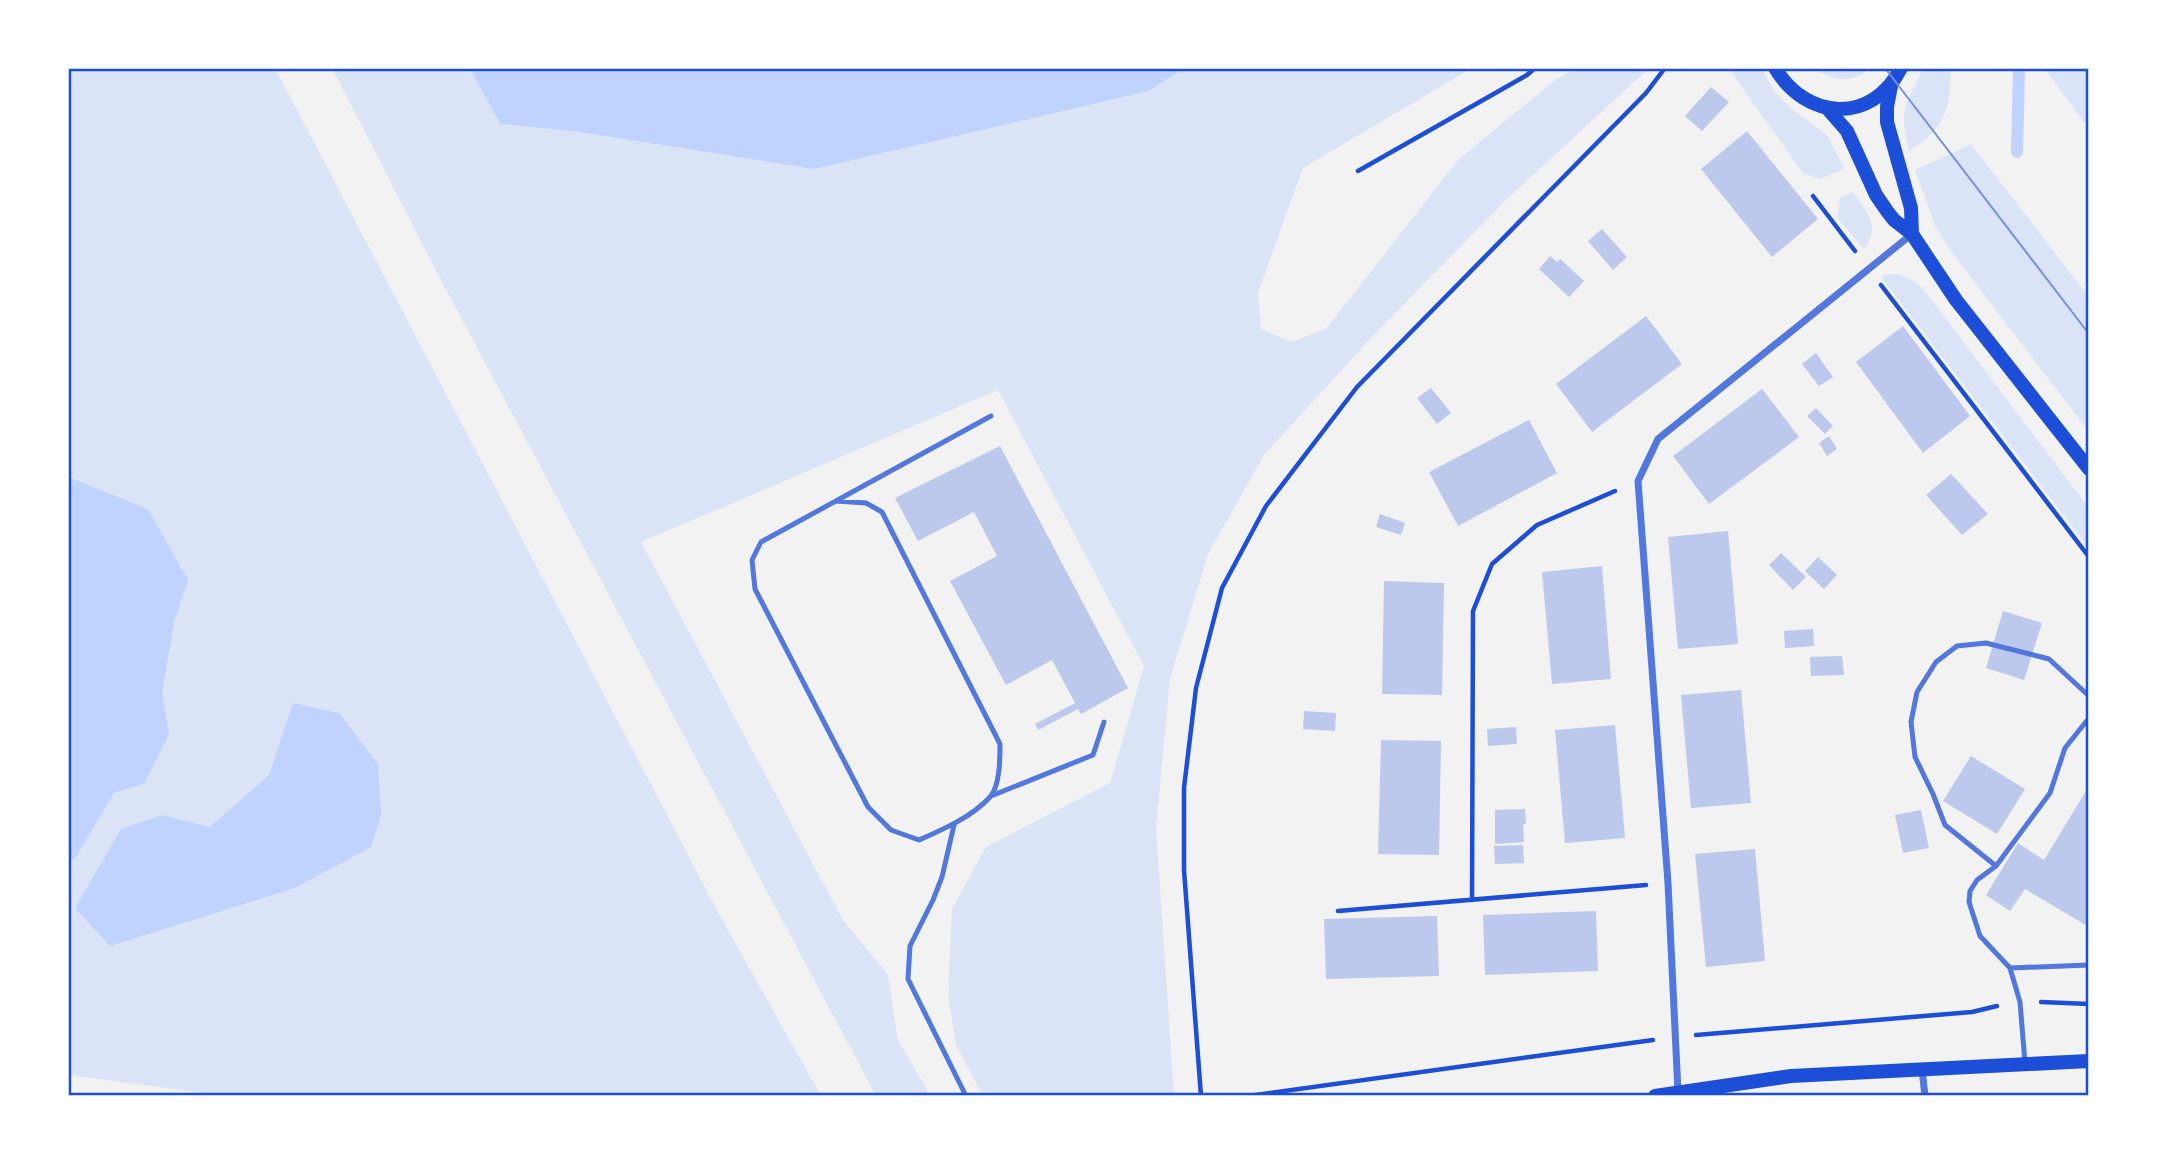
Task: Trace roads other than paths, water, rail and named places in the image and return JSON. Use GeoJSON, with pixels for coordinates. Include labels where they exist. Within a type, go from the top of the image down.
{"type":"FeatureCollection","features":[{"type":"Feature","properties":{"kind":"main road"},"geometry":{"type":"LineString","coordinates":[[1775,68],[1797,96],[1808,102],[1842,109],[1857,106],[1882,95],[1891,86],[1901,68]]}},
{"type":"Feature","properties":{"kind":"main road"},"geometry":{"type":"LineString","coordinates":[[1891,86],[1887,122],[1911,208],[1912,234]]}},
{"type":"Feature","properties":{"kind":"main road"},"geometry":{"type":"LineString","coordinates":[[1826,107],[1847,131],[1876,195],[1887,211],[1912,234],[1956,300],[2089,470]]}},
{"type":"Feature","properties":{"kind":"main road"},"geometry":{"type":"LineString","coordinates":[[1655,1096],[1791,1076],[2089,1061]]}},
{"type":"Feature","properties":{"kind":"street"},"geometry":{"type":"LineString","coordinates":[[1678,1093],[1668,883],[1639,481],[1658,439],[1912,234]]}},
{"type":"Feature","properties":{"kind":"street"},"geometry":{"type":"LineString","coordinates":[[1922,1068],[1925,1096]]}},
{"type":"Feature","properties":{"kind":"lane"},"geometry":{"type":"LineString","coordinates":[[991,416],[761,542],[752,560],[755,589],[868,807],[891,830],[919,840],[954,825],[991,796],[1093,754],[1104,722]]}},
{"type":"Feature","properties":{"kind":"lane"},"geometry":{"type":"LineString","coordinates":[[836,501],[866,503],[882,512],[1000,744],[1000,767],[991,796]]}},
{"type":"Feature","properties":{"kind":"lane"},"geometry":{"type":"LineString","coordinates":[[1996,866],[1945,825],[1914,757],[1911,722],[1917,692],[1936,662],[1957,646],[1986,643],[2049,659],[2089,696]]}},
{"type":"Feature","properties":{"kind":"lane"},"geometry":{"type":"LineString","coordinates":[[2025,1063],[2020,1002],[2010,968],[1980,936],[1969,902],[1970,891],[1977,880],[1996,866],[2050,793],[2065,748],[2089,718]]}},
{"type":"Feature","properties":{"kind":"lane"},"geometry":{"type":"LineString","coordinates":[[954,825],[942,877],[910,946],[908,979],[966,1096]]}},
{"type":"Feature","properties":{"kind":"lane"},"geometry":{"type":"LineString","coordinates":[[2010,968],[2089,965]]}},
{"type":"Feature","properties":{"kind":"water"},"geometry":{"type":"Polygon","coordinates":[[[470,68],[1185,68],[1149,91],[814,169],[580,132],[500,124],[470,68]]]}},
{"type":"Feature","properties":{"kind":"water"},"geometry":{"type":"Polygon","coordinates":[[[68,477],[148,509],[188,580],[174,622],[162,693],[169,734],[144,784],[114,793],[76,857],[68,863],[68,477]]]}},
{"type":"Feature","properties":{"kind":"water"},"geometry":{"type":"Polygon","coordinates":[[[293,703],[339,713],[378,764],[381,815],[371,847],[295,888],[110,946],[75,908],[121,829],[162,815],[210,827],[269,775],[293,703]]]}},
{"type":"Feature","properties":{"kind":"waterway"},"geometry":{"type":"LineString","coordinates":[[2017,152],[2019,68]]}},
{"type":"Feature","properties":{"kind":"tram line"},"geometry":{"type":"LineString","coordinates":[[1885,68],[2089,334]]}}]}
